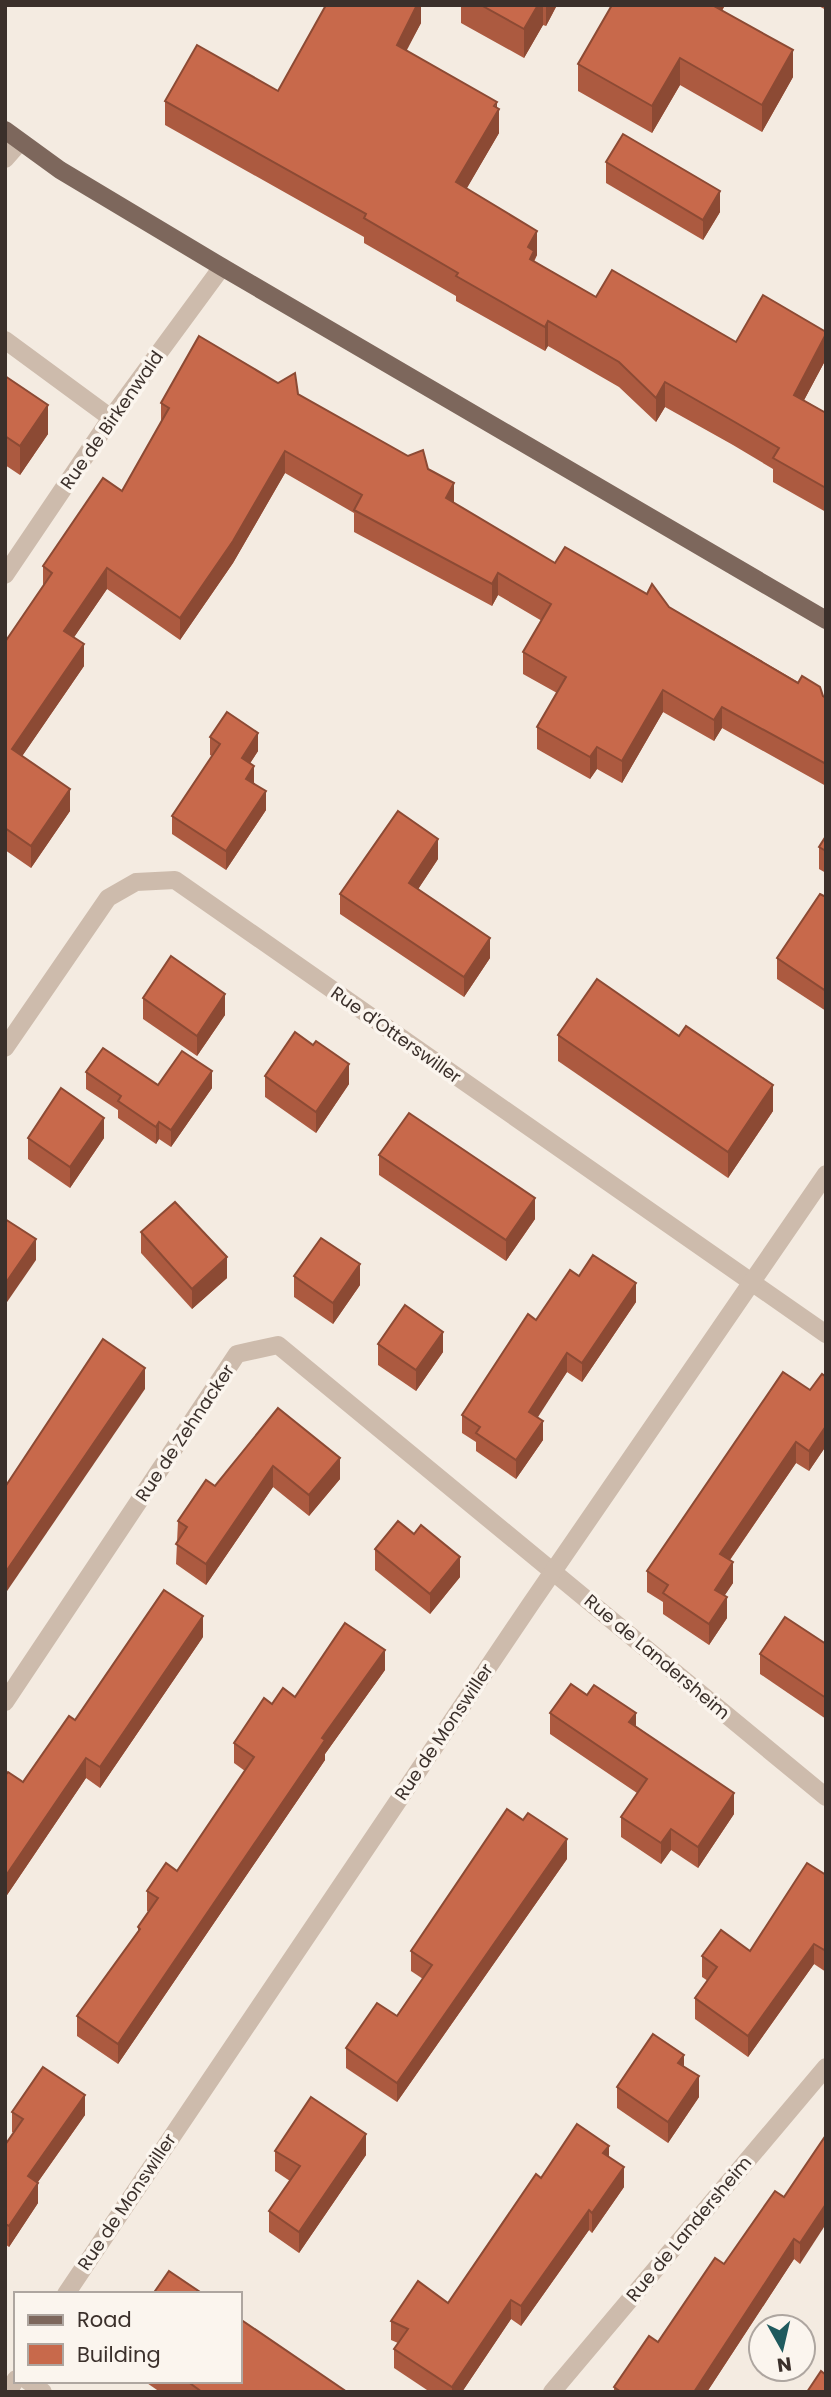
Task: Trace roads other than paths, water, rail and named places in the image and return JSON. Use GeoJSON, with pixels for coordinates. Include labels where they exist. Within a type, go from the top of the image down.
{"type":"FeatureCollection","features":[{"type":"Feature","properties":{"kind":"main road"},"geometry":{"type":"LineString","coordinates":[[5,130],[60,170],[222,267],[826,620]]}},
{"type":"Feature","properties":{"kind":"street"},"geometry":{"type":"LineString","coordinates":[[5,159],[20,142]]}},
{"type":"Feature","properties":{"kind":"street","name":"Rue de Birkenwald"},"geometry":{"type":"LineString","coordinates":[[5,575],[111,418],[222,267]]}},
{"type":"Feature","properties":{"kind":"street"},"geometry":{"type":"LineString","coordinates":[[5,340],[111,418]]}},
{"type":"Feature","properties":{"kind":"street","name":"Rue d'Otterswiller"},"geometry":{"type":"LineString","coordinates":[[5,1048],[108,898],[136,882],[175,880],[826,1334]]}},
{"type":"Feature","properties":{"kind":"street","name":"Rue de Monswiller"},"geometry":{"type":"LineString","coordinates":[[67,2292],[554,1571],[826,1174]]}},
{"type":"Feature","properties":{"kind":"street","name":"Rue de Zehnacker"},"geometry":{"type":"LineString","coordinates":[[5,1702],[237,1354],[278,1345],[554,1571]]}},
{"type":"Feature","properties":{"kind":"street","name":"Rue de Landersheim"},"geometry":{"type":"LineString","coordinates":[[554,1571],[826,1797]]}},
{"type":"Feature","properties":{"kind":"street","name":"Rue de Landersheim"},"geometry":{"type":"LineString","coordinates":[[552,2392],[826,2067]]}}]}
